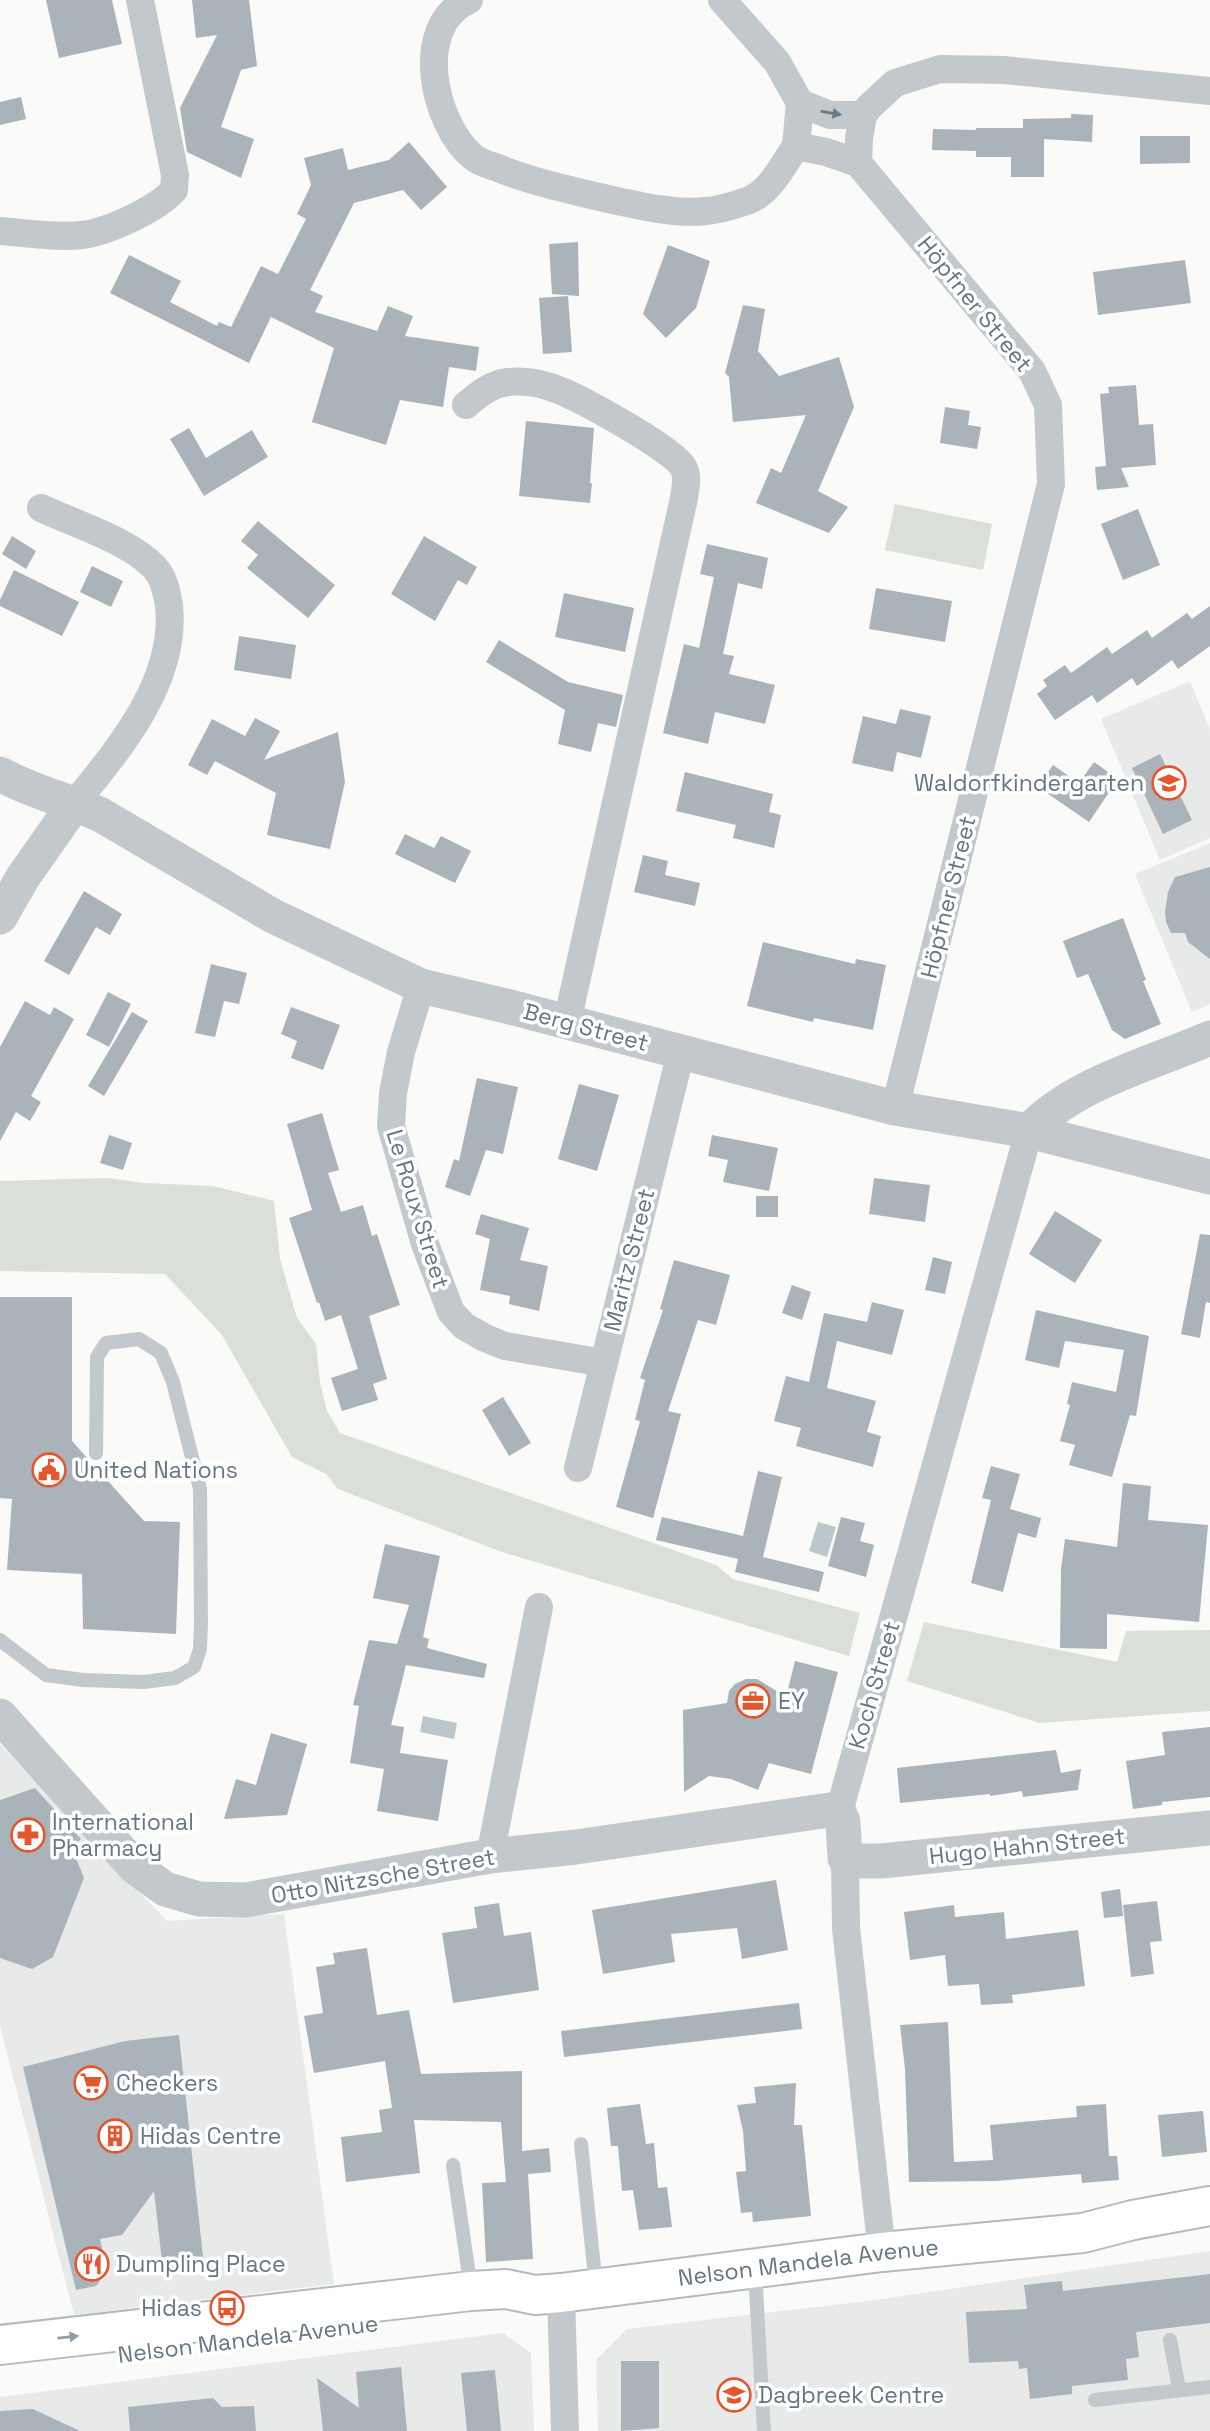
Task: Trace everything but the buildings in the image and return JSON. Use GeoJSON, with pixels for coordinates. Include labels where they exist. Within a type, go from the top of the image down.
{"type":"FeatureCollection","features":[{"type":"Feature","properties":{"kind":"main road","name":"Nelson Mandela Avenue"},"geometry":{"type":"LineString","coordinates":[[1,2349],[506,2306],[564,2292],[882,2252],[1083,2233],[1133,2220],[1210,2206]]}},
{"type":"Feature","properties":{"kind":"main road","name":"Nelson Mandela Avenue"},"geometry":{"type":"LineString","coordinates":[[1083,2233],[1136,2238],[1210,2230]]}},
{"type":"Feature","properties":{"kind":"main road","name":"Nelson Mandela Avenue"},"geometry":{"type":"LineString","coordinates":[[1,2349],[471,2291],[506,2289],[564,2292]]}},
{"type":"Feature","properties":{"kind":"street"},"geometry":{"type":"LineString","coordinates":[[0,231],[82,235],[102,231],[145,211],[174,190],[175,175],[140,0]]}},
{"type":"Feature","properties":{"kind":"street"},"geometry":{"type":"LineString","coordinates":[[469,0],[446,20],[435,43],[434,74],[442,113],[453,135],[474,159],[556,188],[643,207],[705,211],[750,200],[770,184],[796,146],[800,103],[777,62],[722,0]]}},
{"type":"Feature","properties":{"kind":"street"},"geometry":{"type":"LineString","coordinates":[[796,146],[826,152],[858,163],[863,115],[895,83],[940,69],[1004,69],[1210,91]]}},
{"type":"Feature","properties":{"kind":"street"},"geometry":{"type":"LineString","coordinates":[[800,103],[830,115],[863,115]]}},
{"type":"Feature","properties":{"kind":"street","name":"Höpfner Street"},"geometry":{"type":"LineString","coordinates":[[858,163],[1032,371],[1048,405],[1051,484],[895,1108]]}},
{"type":"Feature","properties":{"kind":"street"},"geometry":{"type":"LineString","coordinates":[[466,405],[482,391],[499,383],[524,382],[559,390],[590,405],[662,448],[677,458],[686,473],[684,498],[567,1022]]}},
{"type":"Feature","properties":{"kind":"street"},"geometry":{"type":"LineString","coordinates":[[0,917],[23,877],[75,803],[113,757],[155,684],[167,647],[168,597],[162,578],[154,567],[137,554],[41,509]]}},
{"type":"Feature","properties":{"kind":"street","name":"Berg Street"},"geometry":{"type":"LineString","coordinates":[[0,774],[101,815],[273,916],[421,986],[895,1108],[1029,1131],[1210,1177]]}},
{"type":"Feature","properties":{"kind":"street","name":"Le Roux Street"},"geometry":{"type":"LineString","coordinates":[[421,986],[401,1052],[393,1093],[391,1126],[425,1244],[451,1312],[464,1326],[505,1346],[604,1363]]}},
{"type":"Feature","properties":{"kind":"street"},"geometry":{"type":"LineString","coordinates":[[1029,1131],[1060,1104],[1088,1089],[1210,1038]]}},
{"type":"Feature","properties":{"kind":"street","name":"Maritz Street"},"geometry":{"type":"LineString","coordinates":[[578,1468],[681,1052]]}},
{"type":"Feature","properties":{"kind":"street","name":"Koch Street"},"geometry":{"type":"LineString","coordinates":[[882,2252],[846,1928],[843,1822],[839,1812],[1029,1131]]}},
{"type":"Feature","properties":{"kind":"street"},"geometry":{"type":"LineString","coordinates":[[491,1856],[539,1607]]}},
{"type":"Feature","properties":{"kind":"street","name":"Otto Nitzsche Street"},"geometry":{"type":"LineString","coordinates":[[0,1717],[135,1867],[164,1889],[246,1908],[491,1856],[628,1840],[830,1810],[839,1812]]}},
{"type":"Feature","properties":{"kind":"street","name":"Hugo Hahn Street"},"geometry":{"type":"LineString","coordinates":[[845,1858],[860,1861],[892,1860],[1210,1828]]}},
{"type":"Feature","properties":{"kind":"street"},"geometry":{"type":"LineString","coordinates":[[564,2292],[565,2431]]}},
{"type":"Feature","properties":{"kind":"lane"},"geometry":{"type":"LineString","coordinates":[[0,1640],[46,1675],[83,1680],[144,1682],[175,1678],[194,1667],[200,1648],[201,1624],[200,1489],[173,1382],[161,1353],[139,1339],[106,1343],[97,1357],[96,1453]]}},
{"type":"Feature","properties":{"kind":"lane"},"geometry":{"type":"LineString","coordinates":[[564,2292],[581,2144]]}},
{"type":"Feature","properties":{"kind":"lane"},"geometry":{"type":"LineString","coordinates":[[453,2165],[471,2291]]}},
{"type":"Feature","properties":{"kind":"lane"},"geometry":{"type":"LineString","coordinates":[[755,2270],[764,2431]]}},
{"type":"Feature","properties":{"kind":"lane"},"geometry":{"type":"LineString","coordinates":[[1170,2340],[1179,2389]]}},
{"type":"Feature","properties":{"kind":"lane"},"geometry":{"type":"LineString","coordinates":[[1095,2400],[1210,2387]]}},
{"type":"Feature","properties":{"kind":"shaded area"},"geometry":{"type":"Polygon","coordinates":[[[895,504],[992,524],[983,570],[885,550],[895,504]]]}},
{"type":"Feature","properties":{"kind":"shaded area","name":"Waldorfkindergarten"},"geometry":{"type":"Polygon","coordinates":[[[1190,681],[1210,729],[1210,838],[1160,860],[1101,719],[1190,681]]]}},
{"type":"Feature","properties":{"kind":"shaded area"},"geometry":{"type":"Polygon","coordinates":[[[1210,843],[1210,1004],[1192,1012],[1135,874],[1210,843]]]}},
{"type":"Feature","properties":{"kind":"shaded area"},"geometry":{"type":"Polygon","coordinates":[[[107,1178],[144,1183],[213,1186],[274,1201],[280,1259],[297,1318],[316,1344],[320,1382],[327,1411],[340,1433],[716,1565],[733,1579],[860,1613],[849,1656],[499,1551],[338,1489],[326,1474],[292,1457],[222,1335],[165,1274],[0,1271],[0,1181],[107,1178]]]}},
{"type":"Feature","properties":{"kind":"shaded area"},"geometry":{"type":"Polygon","coordinates":[[[818,1522],[836,1527],[827,1557],[809,1551],[818,1522]]]}},
{"type":"Feature","properties":{"kind":"shaded area"},"geometry":{"type":"Polygon","coordinates":[[[924,1622],[1117,1662],[1126,1631],[1210,1630],[1210,1711],[1040,1723],[907,1681],[924,1622]]]}},
{"type":"Feature","properties":{"kind":"shaded area"},"geometry":{"type":"Polygon","coordinates":[[[423,1716],[457,1723],[454,1739],[420,1732],[423,1716]]]}},
{"type":"Feature","properties":{"kind":"shaded area"},"geometry":{"type":"Polygon","coordinates":[[[0,1744],[167,1921],[284,1914],[334,2284],[74,2315],[0,2026],[0,1744]]]}},
{"type":"Feature","properties":{"kind":"shaded area"},"geometry":{"type":"Polygon","coordinates":[[[1210,2251],[1210,2431],[598,2431],[596,2360],[627,2329],[868,2301],[1210,2251]]]}},
{"type":"Feature","properties":{"kind":"shaded area"},"geometry":{"type":"Polygon","coordinates":[[[503,2333],[531,2353],[534,2431],[0,2431],[0,2397],[503,2333]]]}},
{"type":"Feature","properties":{"kind":"place","name":"Waldorfkindergarten"},"geometry":{"type":"Point","coordinates":[1169,783]}},
{"type":"Feature","properties":{"kind":"place","name":"United Nations"},"geometry":{"type":"Point","coordinates":[49,1470]}},
{"type":"Feature","properties":{"kind":"place","name":"EY"},"geometry":{"type":"Point","coordinates":[753,1701]}},
{"type":"Feature","properties":{"kind":"place","name":"International Pharmacy"},"geometry":{"type":"Point","coordinates":[28,1835]}},
{"type":"Feature","properties":{"kind":"place","name":"Checkers"},"geometry":{"type":"Point","coordinates":[91,2083]}},
{"type":"Feature","properties":{"kind":"place","name":"Hidas Centre"},"geometry":{"type":"Point","coordinates":[115,2136]}},
{"type":"Feature","properties":{"kind":"place","name":"Dumpling Place"},"geometry":{"type":"Point","coordinates":[92,2264]}},
{"type":"Feature","properties":{"kind":"place","name":"Hidas"},"geometry":{"type":"Point","coordinates":[227,2308]}},
{"type":"Feature","properties":{"kind":"place","name":"Dagbreek Centre"},"geometry":{"type":"Point","coordinates":[734,2395]}}]}
